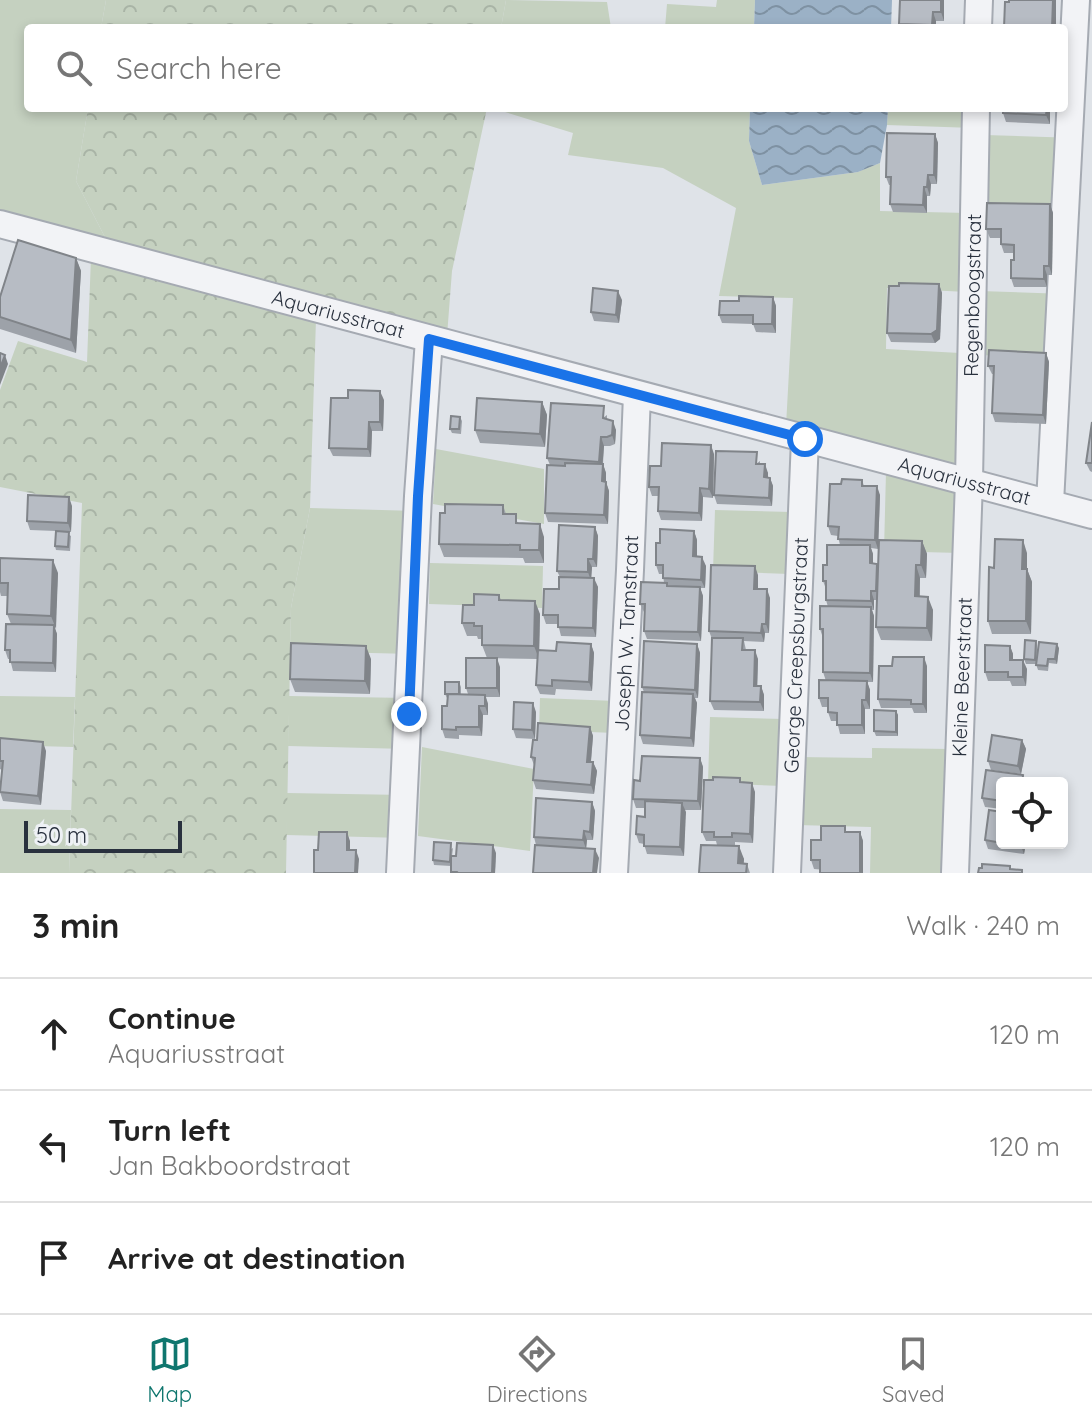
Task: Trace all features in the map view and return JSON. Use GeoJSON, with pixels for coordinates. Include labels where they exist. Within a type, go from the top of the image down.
{"type":"FeatureCollection","features":[{"type":"Feature","properties":{"kind":"street"},"geometry":{"type":"LineString","coordinates":[[978,24],[979,0]]}},
{"type":"Feature","properties":{"kind":"street"},"geometry":{"type":"LineString","coordinates":[[1050,503],[1076,0]]}},
{"type":"Feature","properties":{"kind":"street","name":"Regenboogstraat"},"geometry":{"type":"LineString","coordinates":[[969,481],[976,112]]}},
{"type":"Feature","properties":{"kind":"street","name":"Aquariusstraat"},"geometry":{"type":"LineString","coordinates":[[0,224],[1092,515]]}},
{"type":"Feature","properties":{"kind":"street"},"geometry":{"type":"LineString","coordinates":[[400,873],[418,496],[429,339]]}},
{"type":"Feature","properties":{"kind":"street","name":"Joseph W. Tamstraat"},"geometry":{"type":"LineString","coordinates":[[614,873],[637,395]]}},
{"type":"Feature","properties":{"kind":"street","name":"George Creepsburgstraat"},"geometry":{"type":"LineString","coordinates":[[787,873],[805,439]]}},
{"type":"Feature","properties":{"kind":"street","name":"Kleine Beerstraat"},"geometry":{"type":"LineString","coordinates":[[955,873],[969,481]]}},
{"type":"Feature","properties":{"kind":"green space"},"geometry":{"type":"Polygon","coordinates":[[[0,0],[106,0],[102,24],[24,24],[24,112],[87,112],[76,181],[109,245],[0,214],[0,0]]]}},
{"type":"Feature","properties":{"kind":"green space"},"geometry":{"type":"Polygon","coordinates":[[[106,0],[506,0],[502,24],[102,24],[106,0]]]}},
{"type":"Feature","properties":{"kind":"green space"},"geometry":{"type":"Polygon","coordinates":[[[506,0],[607,2],[610,24],[502,24],[506,0]]]}},
{"type":"Feature","properties":{"kind":"green space"},"geometry":{"type":"Polygon","coordinates":[[[717,0],[755,0],[754,24],[665,24],[667,4],[716,7],[717,0]]]}},
{"type":"Feature","properties":{"kind":"green space"},"geometry":{"type":"Polygon","coordinates":[[[87,112],[486,112],[452,271],[447,336],[109,245],[76,181],[87,112]]]}},
{"type":"Feature","properties":{"kind":"green space"},"geometry":{"type":"Polygon","coordinates":[[[505,112],[750,112],[749,141],[762,185],[858,172],[880,163],[880,211],[968,213],[967,292],[887,288],[886,349],[960,353],[959,462],[956,466],[786,426],[793,298],[719,296],[736,208],[663,168],[568,155],[573,133],[505,112]]]}},
{"type":"Feature","properties":{"kind":"green space"},"geometry":{"type":"Polygon","coordinates":[[[888,112],[973,112],[973,128],[887,125],[888,112]]]}},
{"type":"Feature","properties":{"kind":"green space"},"geometry":{"type":"Polygon","coordinates":[[[985,135],[1076,138],[1074,212],[983,209],[985,135]]]}},
{"type":"Feature","properties":{"kind":"green space"},"geometry":{"type":"Polygon","coordinates":[[[91,257],[316,319],[310,508],[291,608],[286,873],[69,873],[82,503],[0,487],[0,390],[18,341],[87,362],[91,257]]]}},
{"type":"Feature","properties":{"kind":"green space"},"geometry":{"type":"Polygon","coordinates":[[[980,291],[1067,294],[1065,358],[978,355],[980,291]]]}},
{"type":"Feature","properties":{"kind":"green space"},"geometry":{"type":"Polygon","coordinates":[[[436,449],[544,469],[544,524],[433,504],[436,449]]]}},
{"type":"Feature","properties":{"kind":"green space"},"geometry":{"type":"Polygon","coordinates":[[[886,472],[956,491],[960,553],[884,551],[886,472]]]}},
{"type":"Feature","properties":{"kind":"green space"},"geometry":{"type":"Polygon","coordinates":[[[310,508],[417,511],[412,654],[290,651],[291,608],[310,508]]]}},
{"type":"Feature","properties":{"kind":"green space"},"geometry":{"type":"Polygon","coordinates":[[[715,510],[791,512],[789,574],[713,571],[715,510]]]}},
{"type":"Feature","properties":{"kind":"green space"},"geometry":{"type":"Polygon","coordinates":[[[430,563],[543,566],[542,608],[429,604],[430,563]]]}},
{"type":"Feature","properties":{"kind":"green space"},"geometry":{"type":"Polygon","coordinates":[[[0,696],[75,697],[73,747],[0,745],[0,696]]]}},
{"type":"Feature","properties":{"kind":"green space"},"geometry":{"type":"Polygon","coordinates":[[[289,696],[408,698],[407,749],[288,746],[289,696]]]}},
{"type":"Feature","properties":{"kind":"green space"},"geometry":{"type":"Polygon","coordinates":[[[540,698],[616,701],[615,733],[539,730],[540,698]]]}},
{"type":"Feature","properties":{"kind":"green space"},"geometry":{"type":"Polygon","coordinates":[[[710,717],[784,719],[782,786],[708,783],[710,717]]]}},
{"type":"Feature","properties":{"kind":"green space"},"geometry":{"type":"Polygon","coordinates":[[[422,747],[534,769],[530,851],[418,836],[422,747]]]}},
{"type":"Feature","properties":{"kind":"green space"},"geometry":{"type":"Polygon","coordinates":[[[872,748],[951,749],[949,873],[870,873],[871,827],[797,825],[798,757],[872,758],[872,748]]]}},
{"type":"Feature","properties":{"kind":"green space"},"geometry":{"type":"Polygon","coordinates":[[[287,793],[405,795],[404,838],[286,835],[287,793]]]}},
{"type":"Feature","properties":{"kind":"green space"},"geometry":{"type":"Polygon","coordinates":[[[0,809],[71,810],[69,873],[0,873],[0,809]]]}},
{"type":"Feature","properties":{"kind":"water"},"geometry":{"type":"Polygon","coordinates":[[[755,0],[892,0],[891,24],[754,24],[755,0]]]}},
{"type":"Feature","properties":{"kind":"water"},"geometry":{"type":"Polygon","coordinates":[[[750,112],[888,112],[880,163],[858,172],[762,185],[749,141],[750,112]]]}},
{"type":"Feature","properties":{"kind":"building"},"geometry":{"type":"Polygon","coordinates":[[[900,0],[941,0],[941,12],[933,12],[932,24],[899,24],[900,0]]]}},
{"type":"Feature","properties":{"kind":"building"},"geometry":{"type":"Polygon","coordinates":[[[1053,0],[1052,24],[1004,24],[1005,2],[1053,0]]]}},
{"type":"Feature","properties":{"kind":"building"},"geometry":{"type":"Polygon","coordinates":[[[1003,112],[1046,112],[1046,115],[1003,112]]]}},
{"type":"Feature","properties":{"kind":"building"},"geometry":{"type":"Polygon","coordinates":[[[887,133],[935,134],[934,175],[928,175],[923,205],[890,204],[891,177],[886,177],[887,133]]]}},
{"type":"Feature","properties":{"kind":"building"},"geometry":{"type":"Polygon","coordinates":[[[987,203],[1050,204],[1049,266],[1044,266],[1044,279],[1011,278],[1014,245],[1001,244],[1001,229],[986,229],[987,203]]]}},
{"type":"Feature","properties":{"kind":"building"},"geometry":{"type":"Polygon","coordinates":[[[18,240],[76,258],[71,340],[0,317],[0,297],[18,240]]]}},
{"type":"Feature","properties":{"kind":"building"},"geometry":{"type":"Polygon","coordinates":[[[899,283],[939,284],[937,330],[931,334],[887,333],[889,286],[899,286],[899,283]]]}},
{"type":"Feature","properties":{"kind":"building"},"geometry":{"type":"Polygon","coordinates":[[[593,288],[618,291],[616,315],[591,312],[593,288]]]}},
{"type":"Feature","properties":{"kind":"building"},"geometry":{"type":"Polygon","coordinates":[[[739,296],[773,297],[772,324],[753,324],[753,315],[719,315],[720,301],[739,301],[739,296]]]}},
{"type":"Feature","properties":{"kind":"building"},"geometry":{"type":"Polygon","coordinates":[[[989,350],[1046,353],[1043,415],[992,413],[994,366],[988,366],[989,350]]]}},
{"type":"Feature","properties":{"kind":"building"},"geometry":{"type":"Polygon","coordinates":[[[348,390],[380,391],[380,422],[369,422],[368,449],[329,448],[331,398],[348,398],[348,390]]]}},
{"type":"Feature","properties":{"kind":"building"},"geometry":{"type":"Polygon","coordinates":[[[477,398],[542,402],[540,434],[475,430],[477,398]]]}},
{"type":"Feature","properties":{"kind":"building"},"geometry":{"type":"Polygon","coordinates":[[[551,403],[604,406],[603,418],[613,421],[612,435],[601,437],[599,462],[547,458],[551,403]]]}},
{"type":"Feature","properties":{"kind":"building"},"geometry":{"type":"Polygon","coordinates":[[[451,416],[460,417],[459,429],[450,429],[451,416]]]}},
{"type":"Feature","properties":{"kind":"building"},"geometry":{"type":"Polygon","coordinates":[[[1092,422],[1092,463],[1086,463],[1092,422]]]}},
{"type":"Feature","properties":{"kind":"building"},"geometry":{"type":"Polygon","coordinates":[[[662,443],[711,445],[709,489],[700,488],[699,513],[658,511],[659,487],[649,487],[650,466],[661,466],[662,443]]]}},
{"type":"Feature","properties":{"kind":"building"},"geometry":{"type":"Polygon","coordinates":[[[716,451],[757,452],[756,464],[765,464],[764,477],[770,478],[769,498],[714,495],[716,451]]]}},
{"type":"Feature","properties":{"kind":"building"},"geometry":{"type":"Polygon","coordinates":[[[565,463],[603,464],[602,481],[606,482],[604,515],[545,513],[547,465],[565,466],[565,463]]]}},
{"type":"Feature","properties":{"kind":"building"},"geometry":{"type":"Polygon","coordinates":[[[842,479],[862,480],[862,486],[877,486],[875,540],[838,539],[839,527],[828,526],[830,484],[841,484],[842,479]]]}},
{"type":"Feature","properties":{"kind":"building"},"geometry":{"type":"Polygon","coordinates":[[[28,495],[69,497],[68,523],[27,521],[28,495]]]}},
{"type":"Feature","properties":{"kind":"building"},"geometry":{"type":"Polygon","coordinates":[[[445,504],[503,505],[503,514],[516,514],[516,523],[540,524],[539,550],[520,550],[520,545],[439,544],[440,513],[445,513],[445,504]]]}},
{"type":"Feature","properties":{"kind":"building"},"geometry":{"type":"Polygon","coordinates":[[[559,525],[595,527],[593,559],[588,559],[588,572],[557,571],[559,525]]]}},
{"type":"Feature","properties":{"kind":"building"},"geometry":{"type":"Polygon","coordinates":[[[660,529],[694,531],[693,556],[702,557],[701,580],[663,578],[663,565],[656,565],[656,543],[660,543],[660,529]]]}},
{"type":"Feature","properties":{"kind":"building"},"geometry":{"type":"Polygon","coordinates":[[[56,531],[69,532],[68,547],[55,546],[56,531]]]}},
{"type":"Feature","properties":{"kind":"building"},"geometry":{"type":"Polygon","coordinates":[[[995,539],[1023,540],[1022,569],[1027,569],[1026,621],[988,621],[989,567],[994,568],[995,539]]]}},
{"type":"Feature","properties":{"kind":"building"},"geometry":{"type":"Polygon","coordinates":[[[879,540],[922,541],[921,565],[916,565],[915,596],[928,597],[927,628],[876,627],[879,540]]]}},
{"type":"Feature","properties":{"kind":"building"},"geometry":{"type":"Polygon","coordinates":[[[827,545],[870,545],[870,563],[877,564],[876,591],[871,591],[871,601],[826,600],[823,565],[827,565],[827,545]]]}},
{"type":"Feature","properties":{"kind":"building"},"geometry":{"type":"Polygon","coordinates":[[[0,558],[53,560],[51,616],[7,614],[8,583],[0,583],[0,558]]]}},
{"type":"Feature","properties":{"kind":"building"},"geometry":{"type":"Polygon","coordinates":[[[711,565],[755,566],[754,589],[767,589],[766,624],[762,624],[761,633],[709,631],[711,565]]]}},
{"type":"Feature","properties":{"kind":"building"},"geometry":{"type":"Polygon","coordinates":[[[559,577],[594,578],[593,628],[558,627],[558,615],[543,615],[544,589],[559,589],[559,577]]]}},
{"type":"Feature","properties":{"kind":"building"},"geometry":{"type":"Polygon","coordinates":[[[641,582],[700,587],[698,632],[644,631],[645,604],[640,604],[641,582]]]}},
{"type":"Feature","properties":{"kind":"building"},"geometry":{"type":"Polygon","coordinates":[[[474,594],[499,595],[499,600],[535,601],[534,646],[482,645],[482,626],[462,623],[463,605],[474,605],[474,594]]]}},
{"type":"Feature","properties":{"kind":"building"},"geometry":{"type":"Polygon","coordinates":[[[820,606],[871,607],[870,673],[823,672],[820,606]]]}},
{"type":"Feature","properties":{"kind":"building"},"geometry":{"type":"Polygon","coordinates":[[[6,624],[54,625],[53,663],[10,662],[10,650],[5,650],[6,624]]]}},
{"type":"Feature","properties":{"kind":"building"},"geometry":{"type":"Polygon","coordinates":[[[712,638],[743,638],[742,650],[755,650],[754,686],[761,686],[760,702],[710,701],[712,638]]]}},
{"type":"Feature","properties":{"kind":"building"},"geometry":{"type":"Polygon","coordinates":[[[1025,640],[1036,641],[1035,660],[1024,659],[1025,640]]]}},
{"type":"Feature","properties":{"kind":"building"},"geometry":{"type":"Polygon","coordinates":[[[644,641],[697,644],[695,690],[642,687],[644,641]]]}},
{"type":"Feature","properties":{"kind":"building"},"geometry":{"type":"Polygon","coordinates":[[[557,642],[591,644],[589,682],[552,680],[552,686],[536,685],[538,650],[556,651],[557,642]]]}},
{"type":"Feature","properties":{"kind":"building"},"geometry":{"type":"Polygon","coordinates":[[[1039,642],[1057,644],[1055,659],[1048,659],[1047,666],[1036,665],[1039,642]]]}},
{"type":"Feature","properties":{"kind":"building"},"geometry":{"type":"Polygon","coordinates":[[[291,643],[366,646],[365,681],[290,679],[291,643]]]}},
{"type":"Feature","properties":{"kind":"building"},"geometry":{"type":"Polygon","coordinates":[[[985,645],[1010,646],[1010,660],[1023,660],[1023,677],[1008,677],[1008,672],[985,672],[985,645]]]}},
{"type":"Feature","properties":{"kind":"building"},"geometry":{"type":"Polygon","coordinates":[[[893,657],[924,657],[923,704],[911,704],[911,700],[878,699],[879,666],[892,666],[893,657]]]}},
{"type":"Feature","properties":{"kind":"building"},"geometry":{"type":"Polygon","coordinates":[[[466,658],[497,658],[497,688],[466,688],[466,658]]]}},
{"type":"Feature","properties":{"kind":"building"},"geometry":{"type":"Polygon","coordinates":[[[819,680],[867,681],[866,700],[862,700],[862,725],[837,725],[837,713],[828,712],[828,698],[819,698],[819,680]]]}},
{"type":"Feature","properties":{"kind":"building"},"geometry":{"type":"Polygon","coordinates":[[[445,682],[459,682],[459,694],[445,694],[445,682]]]}},
{"type":"Feature","properties":{"kind":"building"},"geometry":{"type":"Polygon","coordinates":[[[642,692],[693,694],[691,738],[640,735],[642,692]]]}},
{"type":"Feature","properties":{"kind":"building"},"geometry":{"type":"Polygon","coordinates":[[[448,694],[485,695],[485,706],[479,706],[479,727],[442,729],[442,706],[447,706],[448,694]]]}},
{"type":"Feature","properties":{"kind":"building"},"geometry":{"type":"Polygon","coordinates":[[[514,702],[533,703],[532,730],[513,729],[514,702]]]}},
{"type":"Feature","properties":{"kind":"building"},"geometry":{"type":"Polygon","coordinates":[[[874,710],[896,711],[896,732],[874,731],[874,710]]]}},
{"type":"Feature","properties":{"kind":"building"},"geometry":{"type":"Polygon","coordinates":[[[538,723],[590,727],[587,762],[593,762],[591,785],[533,780],[535,758],[531,757],[533,740],[537,740],[538,723]]]}},
{"type":"Feature","properties":{"kind":"building"},"geometry":{"type":"Polygon","coordinates":[[[992,735],[1022,740],[1018,766],[988,761],[992,735]]]}},
{"type":"Feature","properties":{"kind":"building"},"geometry":{"type":"Polygon","coordinates":[[[0,738],[43,742],[38,796],[0,792],[3,761],[0,761],[0,738]]]}},
{"type":"Feature","properties":{"kind":"building"},"geometry":{"type":"Polygon","coordinates":[[[642,756],[700,758],[698,801],[633,799],[634,780],[640,781],[642,756]]]}},
{"type":"Feature","properties":{"kind":"building"},"geometry":{"type":"Polygon","coordinates":[[[986,770],[1023,775],[996,777],[996,800],[982,798],[986,770]]]}},
{"type":"Feature","properties":{"kind":"building"},"geometry":{"type":"Polygon","coordinates":[[[713,777],[740,778],[740,782],[752,783],[750,834],[732,833],[732,837],[714,837],[714,832],[702,832],[704,780],[713,780],[713,777]]]}},
{"type":"Feature","properties":{"kind":"building"},"geometry":{"type":"Polygon","coordinates":[[[536,798],[592,802],[590,832],[584,831],[583,840],[534,837],[536,798]]]}},
{"type":"Feature","properties":{"kind":"building"},"geometry":{"type":"Polygon","coordinates":[[[645,801],[682,803],[680,847],[644,846],[644,835],[636,834],[637,816],[645,817],[645,801]]]}},
{"type":"Feature","properties":{"kind":"building"},"geometry":{"type":"Polygon","coordinates":[[[989,810],[996,811],[996,842],[985,840],[989,810]]]}},
{"type":"Feature","properties":{"kind":"building"},"geometry":{"type":"Polygon","coordinates":[[[821,826],[845,826],[845,832],[860,832],[860,873],[820,873],[820,860],[811,860],[811,840],[821,840],[821,826]]]}},
{"type":"Feature","properties":{"kind":"building"},"geometry":{"type":"Polygon","coordinates":[[[319,832],[347,832],[347,850],[356,850],[355,873],[314,873],[314,850],[318,850],[319,832]]]}},
{"type":"Feature","properties":{"kind":"building"},"geometry":{"type":"Polygon","coordinates":[[[434,842],[451,843],[450,862],[433,860],[434,842]]]}},
{"type":"Feature","properties":{"kind":"building"},"geometry":{"type":"Polygon","coordinates":[[[457,843],[493,845],[492,873],[451,872],[451,856],[456,856],[457,843]]]}},
{"type":"Feature","properties":{"kind":"building"},"geometry":{"type":"Polygon","coordinates":[[[535,845],[595,849],[593,873],[533,873],[535,845]]]}},
{"type":"Feature","properties":{"kind":"building"},"geometry":{"type":"Polygon","coordinates":[[[701,845],[739,846],[738,863],[747,864],[746,873],[699,873],[701,845]]]}},
{"type":"Feature","properties":{"kind":"building"},"geometry":{"type":"Polygon","coordinates":[[[982,864],[1010,866],[1010,869],[1022,870],[1022,873],[978,873],[982,864]]]}},
{"type":"Feature","properties":{"kind":"route"},"geometry":{"type":"LineString","coordinates":[[409,714],[418,496],[429,339],[805,439]]}}]}
